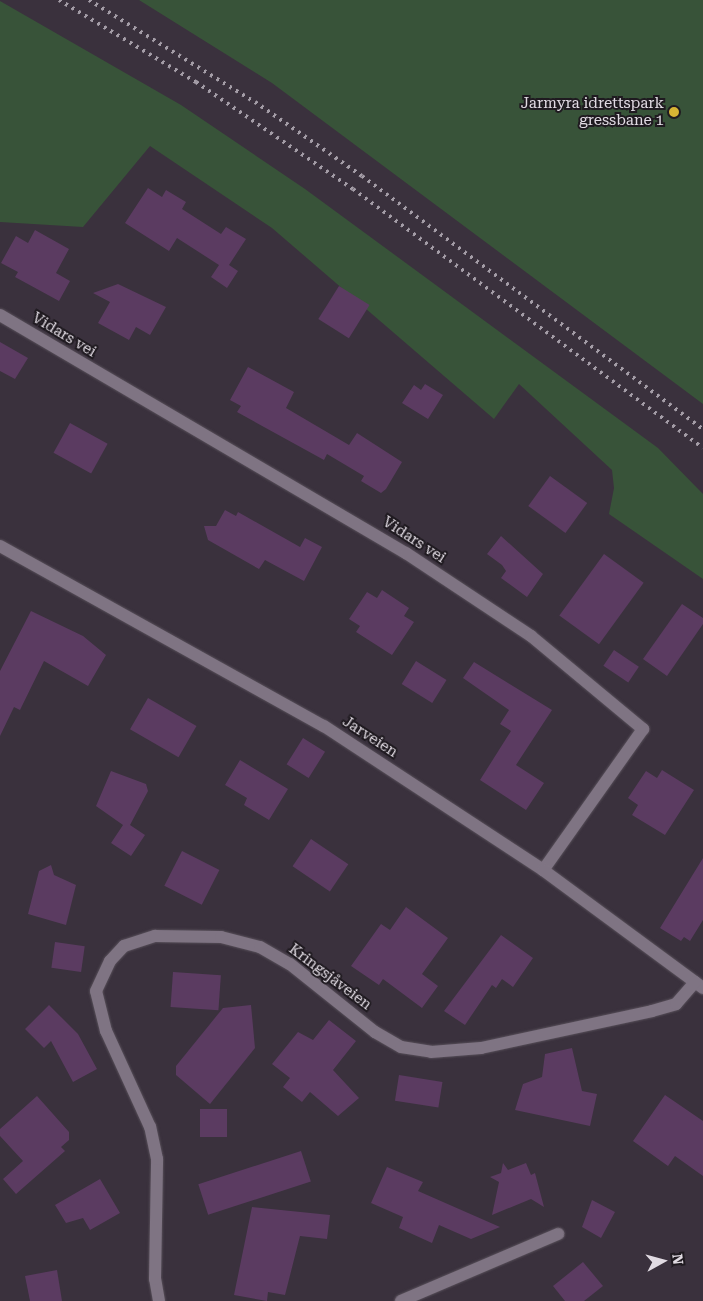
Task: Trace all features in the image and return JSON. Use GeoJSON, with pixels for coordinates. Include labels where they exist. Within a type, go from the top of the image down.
{"type":"FeatureCollection","features":[{"type":"Feature","properties":{"kind":"street","name":"Vidars vei"},"geometry":{"type":"LineString","coordinates":[[0,315],[406,553],[531,636],[643,729],[543,870]]}},
{"type":"Feature","properties":{"kind":"street","name":"Jarveien"},"geometry":{"type":"LineString","coordinates":[[0,546],[324,726],[543,870],[699,985]]}},
{"type":"Feature","properties":{"kind":"street","name":"Kringsjåveien"},"geometry":{"type":"LineString","coordinates":[[159,1301],[155,1279],[157,1159],[150,1127],[106,1031],[96,991],[110,961],[124,946],[155,936],[221,938],[260,947],[290,964],[375,1032],[401,1047],[431,1052],[481,1048],[652,1011],[676,1004],[699,985]]}},
{"type":"Feature","properties":{"kind":"street"},"geometry":{"type":"LineString","coordinates":[[401,1301],[558,1234]]}},
{"type":"Feature","properties":{"kind":"green space"},"geometry":{"type":"Polygon","coordinates":[[[139,0],[703,0],[703,404],[272,83],[139,0]]]}},
{"type":"Feature","properties":{"kind":"green space"},"geometry":{"type":"Polygon","coordinates":[[[0,1],[181,105],[305,189],[658,448],[703,494],[703,579],[609,514],[614,488],[612,470],[519,384],[494,419],[272,228],[150,146],[83,227],[0,222],[0,1]]]}},
{"type":"Feature","properties":{"kind":"building"},"geometry":{"type":"Polygon","coordinates":[[[148,188],[162,197],[166,190],[186,202],[182,209],[221,234],[226,227],[246,239],[229,265],[238,271],[227,288],[211,277],[219,265],[177,238],[169,251],[125,223],[148,188]]]}},
{"type":"Feature","properties":{"kind":"building"},"geometry":{"type":"Polygon","coordinates":[[[35,230],[69,249],[56,273],[70,281],[59,301],[15,277],[18,272],[1,263],[16,236],[28,243],[35,230]]]}},
{"type":"Feature","properties":{"kind":"building"},"geometry":{"type":"Polygon","coordinates":[[[118,284],[166,307],[150,335],[136,327],[129,340],[98,323],[110,302],[93,293],[118,284]]]}},
{"type":"Feature","properties":{"kind":"building"},"geometry":{"type":"Polygon","coordinates":[[[339,286],[370,305],[349,338],[318,319],[339,286]]]}},
{"type":"Feature","properties":{"kind":"building"},"geometry":{"type":"Polygon","coordinates":[[[0,342],[28,358],[15,379],[0,371],[0,342]]]}},
{"type":"Feature","properties":{"kind":"building"},"geometry":{"type":"Polygon","coordinates":[[[248,367],[294,392],[286,408],[349,445],[357,433],[402,462],[386,489],[381,493],[361,481],[364,476],[327,454],[324,460],[237,412],[241,406],[230,400],[248,367]]]}},
{"type":"Feature","properties":{"kind":"building"},"geometry":{"type":"Polygon","coordinates":[[[425,384],[443,395],[428,419],[402,403],[414,385],[421,390],[425,384]]]}},
{"type":"Feature","properties":{"kind":"building"},"geometry":{"type":"Polygon","coordinates":[[[70,423],[108,444],[91,474],[54,453],[70,423]]]}},
{"type":"Feature","properties":{"kind":"building"},"geometry":{"type":"Polygon","coordinates":[[[550,476],[587,503],[565,533],[528,506],[550,476]]]}},
{"type":"Feature","properties":{"kind":"building"},"geometry":{"type":"Polygon","coordinates":[[[225,510],[236,516],[238,512],[300,547],[305,538],[322,547],[304,581],[265,560],[259,569],[208,540],[204,526],[216,526],[225,510]]]}},
{"type":"Feature","properties":{"kind":"building"},"geometry":{"type":"Polygon","coordinates":[[[501,536],[543,574],[527,597],[501,578],[506,571],[502,565],[487,554],[501,536]]]}},
{"type":"Feature","properties":{"kind":"building"},"geometry":{"type":"Polygon","coordinates":[[[604,554],[644,583],[599,644],[559,615],[604,554]]]}},
{"type":"Feature","properties":{"kind":"building"},"geometry":{"type":"Polygon","coordinates":[[[382,590],[409,608],[404,616],[414,622],[392,655],[356,632],[360,626],[349,619],[367,592],[377,598],[382,590]]]}},
{"type":"Feature","properties":{"kind":"building"},"geometry":{"type":"Polygon","coordinates":[[[682,604],[703,618],[703,624],[667,676],[643,659],[682,604]]]}},
{"type":"Feature","properties":{"kind":"building"},"geometry":{"type":"Polygon","coordinates":[[[31,611],[83,636],[106,655],[88,686],[44,661],[20,710],[14,707],[0,736],[0,671],[31,611]]]}},
{"type":"Feature","properties":{"kind":"building"},"geometry":{"type":"Polygon","coordinates":[[[614,650],[639,667],[628,683],[603,666],[614,650]]]}},
{"type":"Feature","properties":{"kind":"building"},"geometry":{"type":"Polygon","coordinates":[[[416,661],[447,680],[432,703],[402,684],[416,661]]]}},
{"type":"Feature","properties":{"kind":"building"},"geometry":{"type":"Polygon","coordinates":[[[474,662],[552,710],[516,765],[544,783],[526,810],[480,780],[511,731],[500,724],[509,710],[463,678],[474,662]]]}},
{"type":"Feature","properties":{"kind":"building"},"geometry":{"type":"Polygon","coordinates":[[[148,698],[196,726],[178,757],[130,729],[148,698]]]}},
{"type":"Feature","properties":{"kind":"building"},"geometry":{"type":"Polygon","coordinates":[[[303,738],[325,752],[309,778],[287,764],[303,738]]]}},
{"type":"Feature","properties":{"kind":"building"},"geometry":{"type":"Polygon","coordinates":[[[240,760],[288,789],[269,820],[244,805],[247,798],[225,785],[240,760]]]}},
{"type":"Feature","properties":{"kind":"building"},"geometry":{"type":"Polygon","coordinates":[[[662,770],[694,790],[665,835],[632,815],[638,805],[628,798],[646,771],[657,778],[662,770]]]}},
{"type":"Feature","properties":{"kind":"building"},"geometry":{"type":"Polygon","coordinates":[[[111,771],[146,784],[148,791],[130,825],[145,835],[131,856],[111,843],[123,825],[96,806],[111,771]]]}},
{"type":"Feature","properties":{"kind":"building"},"geometry":{"type":"Polygon","coordinates":[[[311,839],[348,864],[330,892],[293,866],[311,839]]]}},
{"type":"Feature","properties":{"kind":"building"},"geometry":{"type":"Polygon","coordinates":[[[182,851],[219,870],[202,905],[164,886],[182,851]]]}},
{"type":"Feature","properties":{"kind":"building"},"geometry":{"type":"Polygon","coordinates":[[[703,858],[703,920],[690,941],[684,937],[681,941],[660,928],[703,858]]]}},
{"type":"Feature","properties":{"kind":"building"},"geometry":{"type":"Polygon","coordinates":[[[51,865],[54,875],[76,885],[66,925],[28,914],[39,871],[51,865]]]}},
{"type":"Feature","properties":{"kind":"building"},"geometry":{"type":"Polygon","coordinates":[[[406,907],[448,938],[422,974],[438,986],[422,1008],[383,979],[379,985],[351,966],[381,924],[390,930],[406,907]]]}},
{"type":"Feature","properties":{"kind":"building"},"geometry":{"type":"Polygon","coordinates":[[[501,935],[533,958],[513,987],[502,979],[496,988],[492,985],[465,1025],[444,1011],[501,935]]]}},
{"type":"Feature","properties":{"kind":"building"},"geometry":{"type":"Polygon","coordinates":[[[55,942],[85,946],[81,972],[51,968],[55,942]]]}},
{"type":"Feature","properties":{"kind":"building"},"geometry":{"type":"Polygon","coordinates":[[[173,972],[221,975],[218,1010],[171,1007],[173,972]]]}},
{"type":"Feature","properties":{"kind":"building"},"geometry":{"type":"Polygon","coordinates":[[[49,1005],[78,1034],[97,1069],[73,1082],[51,1041],[44,1048],[25,1029],[49,1005]]]}},
{"type":"Feature","properties":{"kind":"building"},"geometry":{"type":"Polygon","coordinates":[[[251,1005],[255,1048],[210,1104],[176,1075],[176,1066],[223,1008],[251,1005]]]}},
{"type":"Feature","properties":{"kind":"building"},"geometry":{"type":"Polygon","coordinates":[[[329,1020],[356,1041],[333,1070],[359,1098],[338,1116],[310,1092],[302,1102],[283,1087],[290,1078],[272,1064],[298,1032],[313,1040],[329,1020]]]}},
{"type":"Feature","properties":{"kind":"building"},"geometry":{"type":"Polygon","coordinates":[[[572,1048],[582,1091],[597,1094],[590,1126],[515,1110],[523,1084],[542,1077],[545,1054],[572,1048]]]}},
{"type":"Feature","properties":{"kind":"building"},"geometry":{"type":"Polygon","coordinates":[[[399,1075],[442,1082],[438,1108],[395,1101],[399,1075]]]}},
{"type":"Feature","properties":{"kind":"building"},"geometry":{"type":"Polygon","coordinates":[[[665,1095],[703,1121],[703,1176],[675,1156],[668,1166],[633,1141],[665,1095]]]}},
{"type":"Feature","properties":{"kind":"building"},"geometry":{"type":"Polygon","coordinates":[[[37,1096],[69,1132],[69,1140],[61,1147],[65,1151],[16,1194],[3,1179],[23,1161],[0,1136],[0,1129],[37,1096]]]}},
{"type":"Feature","properties":{"kind":"building"},"geometry":{"type":"Polygon","coordinates":[[[200,1109],[227,1109],[227,1137],[200,1137],[200,1109]]]}},
{"type":"Feature","properties":{"kind":"building"},"geometry":{"type":"Polygon","coordinates":[[[301,1151],[311,1181],[208,1215],[198,1184],[301,1151]]]}},
{"type":"Feature","properties":{"kind":"building"},"geometry":{"type":"Polygon","coordinates":[[[503,1163],[508,1170],[526,1163],[531,1175],[535,1173],[544,1207],[531,1199],[492,1215],[499,1182],[490,1177],[501,1173],[503,1163]]]}},
{"type":"Feature","properties":{"kind":"building"},"geometry":{"type":"Polygon","coordinates":[[[387,1167],[423,1182],[418,1191],[500,1227],[471,1239],[439,1225],[432,1243],[399,1228],[403,1217],[371,1203],[387,1167]]]}},
{"type":"Feature","properties":{"kind":"building"},"geometry":{"type":"Polygon","coordinates":[[[100,1179],[120,1213],[90,1230],[83,1218],[66,1223],[55,1205],[100,1179]]]}},
{"type":"Feature","properties":{"kind":"building"},"geometry":{"type":"Polygon","coordinates":[[[592,1200],[615,1212],[601,1238],[582,1227],[592,1200]]]}},
{"type":"Feature","properties":{"kind":"building"},"geometry":{"type":"Polygon","coordinates":[[[252,1207],[330,1215],[327,1239],[300,1236],[285,1295],[268,1292],[267,1301],[234,1295],[252,1207]]]}},
{"type":"Feature","properties":{"kind":"building"},"geometry":{"type":"Polygon","coordinates":[[[583,1262],[603,1286],[584,1301],[565,1301],[553,1286],[583,1262]]]}},
{"type":"Feature","properties":{"kind":"building"},"geometry":{"type":"Polygon","coordinates":[[[57,1270],[62,1301],[30,1301],[25,1276],[57,1270]]]}},
{"type":"Feature","properties":{"kind":"railway"},"geometry":{"type":"LineString","coordinates":[[59,0],[196,82],[353,189],[703,448]]}},
{"type":"Feature","properties":{"kind":"railway"},"geometry":{"type":"LineString","coordinates":[[89,0],[255,102],[362,176],[703,429]]}},
{"type":"Feature","properties":{"kind":"place","name":"Jarmyra idrettspark gressbane 1"},"geometry":{"type":"Point","coordinates":[674,112]}}]}
